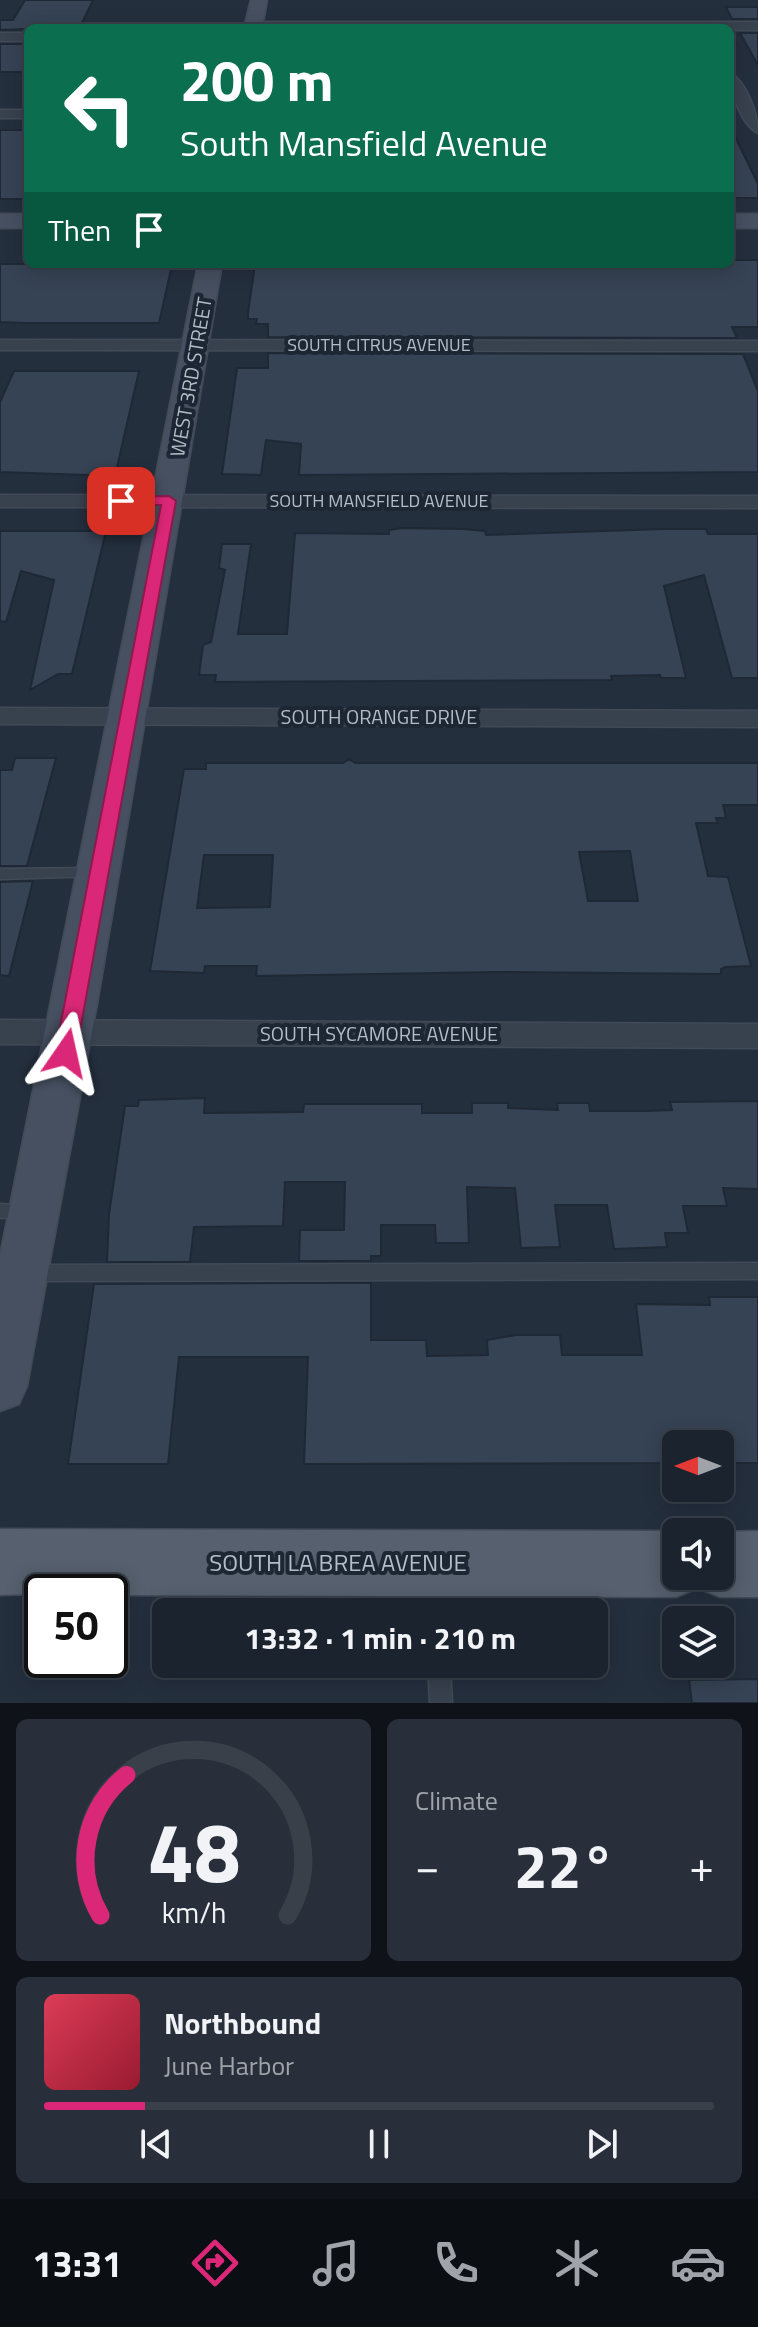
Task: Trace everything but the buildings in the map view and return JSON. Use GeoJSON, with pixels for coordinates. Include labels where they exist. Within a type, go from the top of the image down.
{"type":"FeatureCollection","features":[{"type":"Feature","properties":{"kind":"main road"},"geometry":{"type":"LineString","coordinates":[[255,24],[259,0]]}},
{"type":"Feature","properties":{"kind":"main road"},"geometry":{"type":"LineString","coordinates":[[0,221],[24,221]]}},
{"type":"Feature","properties":{"kind":"main road"},"geometry":{"type":"LineString","coordinates":[[734,221],[758,221]]}},
{"type":"Feature","properties":{"kind":"main road"},"geometry":{"type":"LineString","coordinates":[[0,233],[24,233]]}},
{"type":"Feature","properties":{"kind":"main road"},"geometry":{"type":"LineString","coordinates":[[734,233],[758,233]]}},
{"type":"Feature","properties":{"kind":"main road","name":"WEST 3RD STREET"},"geometry":{"type":"LineString","coordinates":[[0,1386],[22,1273],[17,1211],[70,1032],[198,345],[209,268]]}},
{"type":"Feature","properties":{"kind":"main road","name":"SOUTH LA BREA AVENUE"},"geometry":{"type":"LineString","coordinates":[[0,1562],[435,1588],[662,1565]]}},
{"type":"Feature","properties":{"kind":"main road"},"geometry":{"type":"LineString","coordinates":[[734,1564],[758,1564]]}},
{"type":"Feature","properties":{"kind":"street"},"geometry":{"type":"LineString","coordinates":[[694,11],[701,24]]}},
{"type":"Feature","properties":{"kind":"street"},"geometry":{"type":"LineString","coordinates":[[734,26],[758,26]]}},
{"type":"Feature","properties":{"kind":"street"},"geometry":{"type":"LineString","coordinates":[[0,37],[24,37]]}},
{"type":"Feature","properties":{"kind":"street"},"geometry":{"type":"LineString","coordinates":[[734,83],[754,114],[758,129]]}},
{"type":"Feature","properties":{"kind":"street"},"geometry":{"type":"LineString","coordinates":[[0,114],[24,114]]}},
{"type":"Feature","properties":{"kind":"street","name":"SOUTH CITRUS AVENUE"},"geometry":{"type":"LineString","coordinates":[[0,345],[758,346]]}},
{"type":"Feature","properties":{"kind":"street","name":"SOUTH MANSFIELD AVENUE"},"geometry":{"type":"LineString","coordinates":[[0,501],[758,502]]}},
{"type":"Feature","properties":{"kind":"street","name":"SOUTH ORANGE DRIVE"},"geometry":{"type":"LineString","coordinates":[[0,716],[758,719]]}},
{"type":"Feature","properties":{"kind":"street","name":"SOUTH SYCAMORE AVENUE"},"geometry":{"type":"LineString","coordinates":[[0,1032],[758,1036]]}},
{"type":"Feature","properties":{"kind":"lane"},"geometry":{"type":"LineString","coordinates":[[0,874],[100,873]]}},
{"type":"Feature","properties":{"kind":"lane"},"geometry":{"type":"LineString","coordinates":[[22,1273],[758,1271]]}},
{"type":"Feature","properties":{"kind":"lane"},"geometry":{"type":"LineString","coordinates":[[440,1678],[441,1703]]}},
{"type":"Feature","properties":{"kind":"route"},"geometry":{"type":"LineString","coordinates":[[66,1053],[169,501],[121,501]]}}]}
